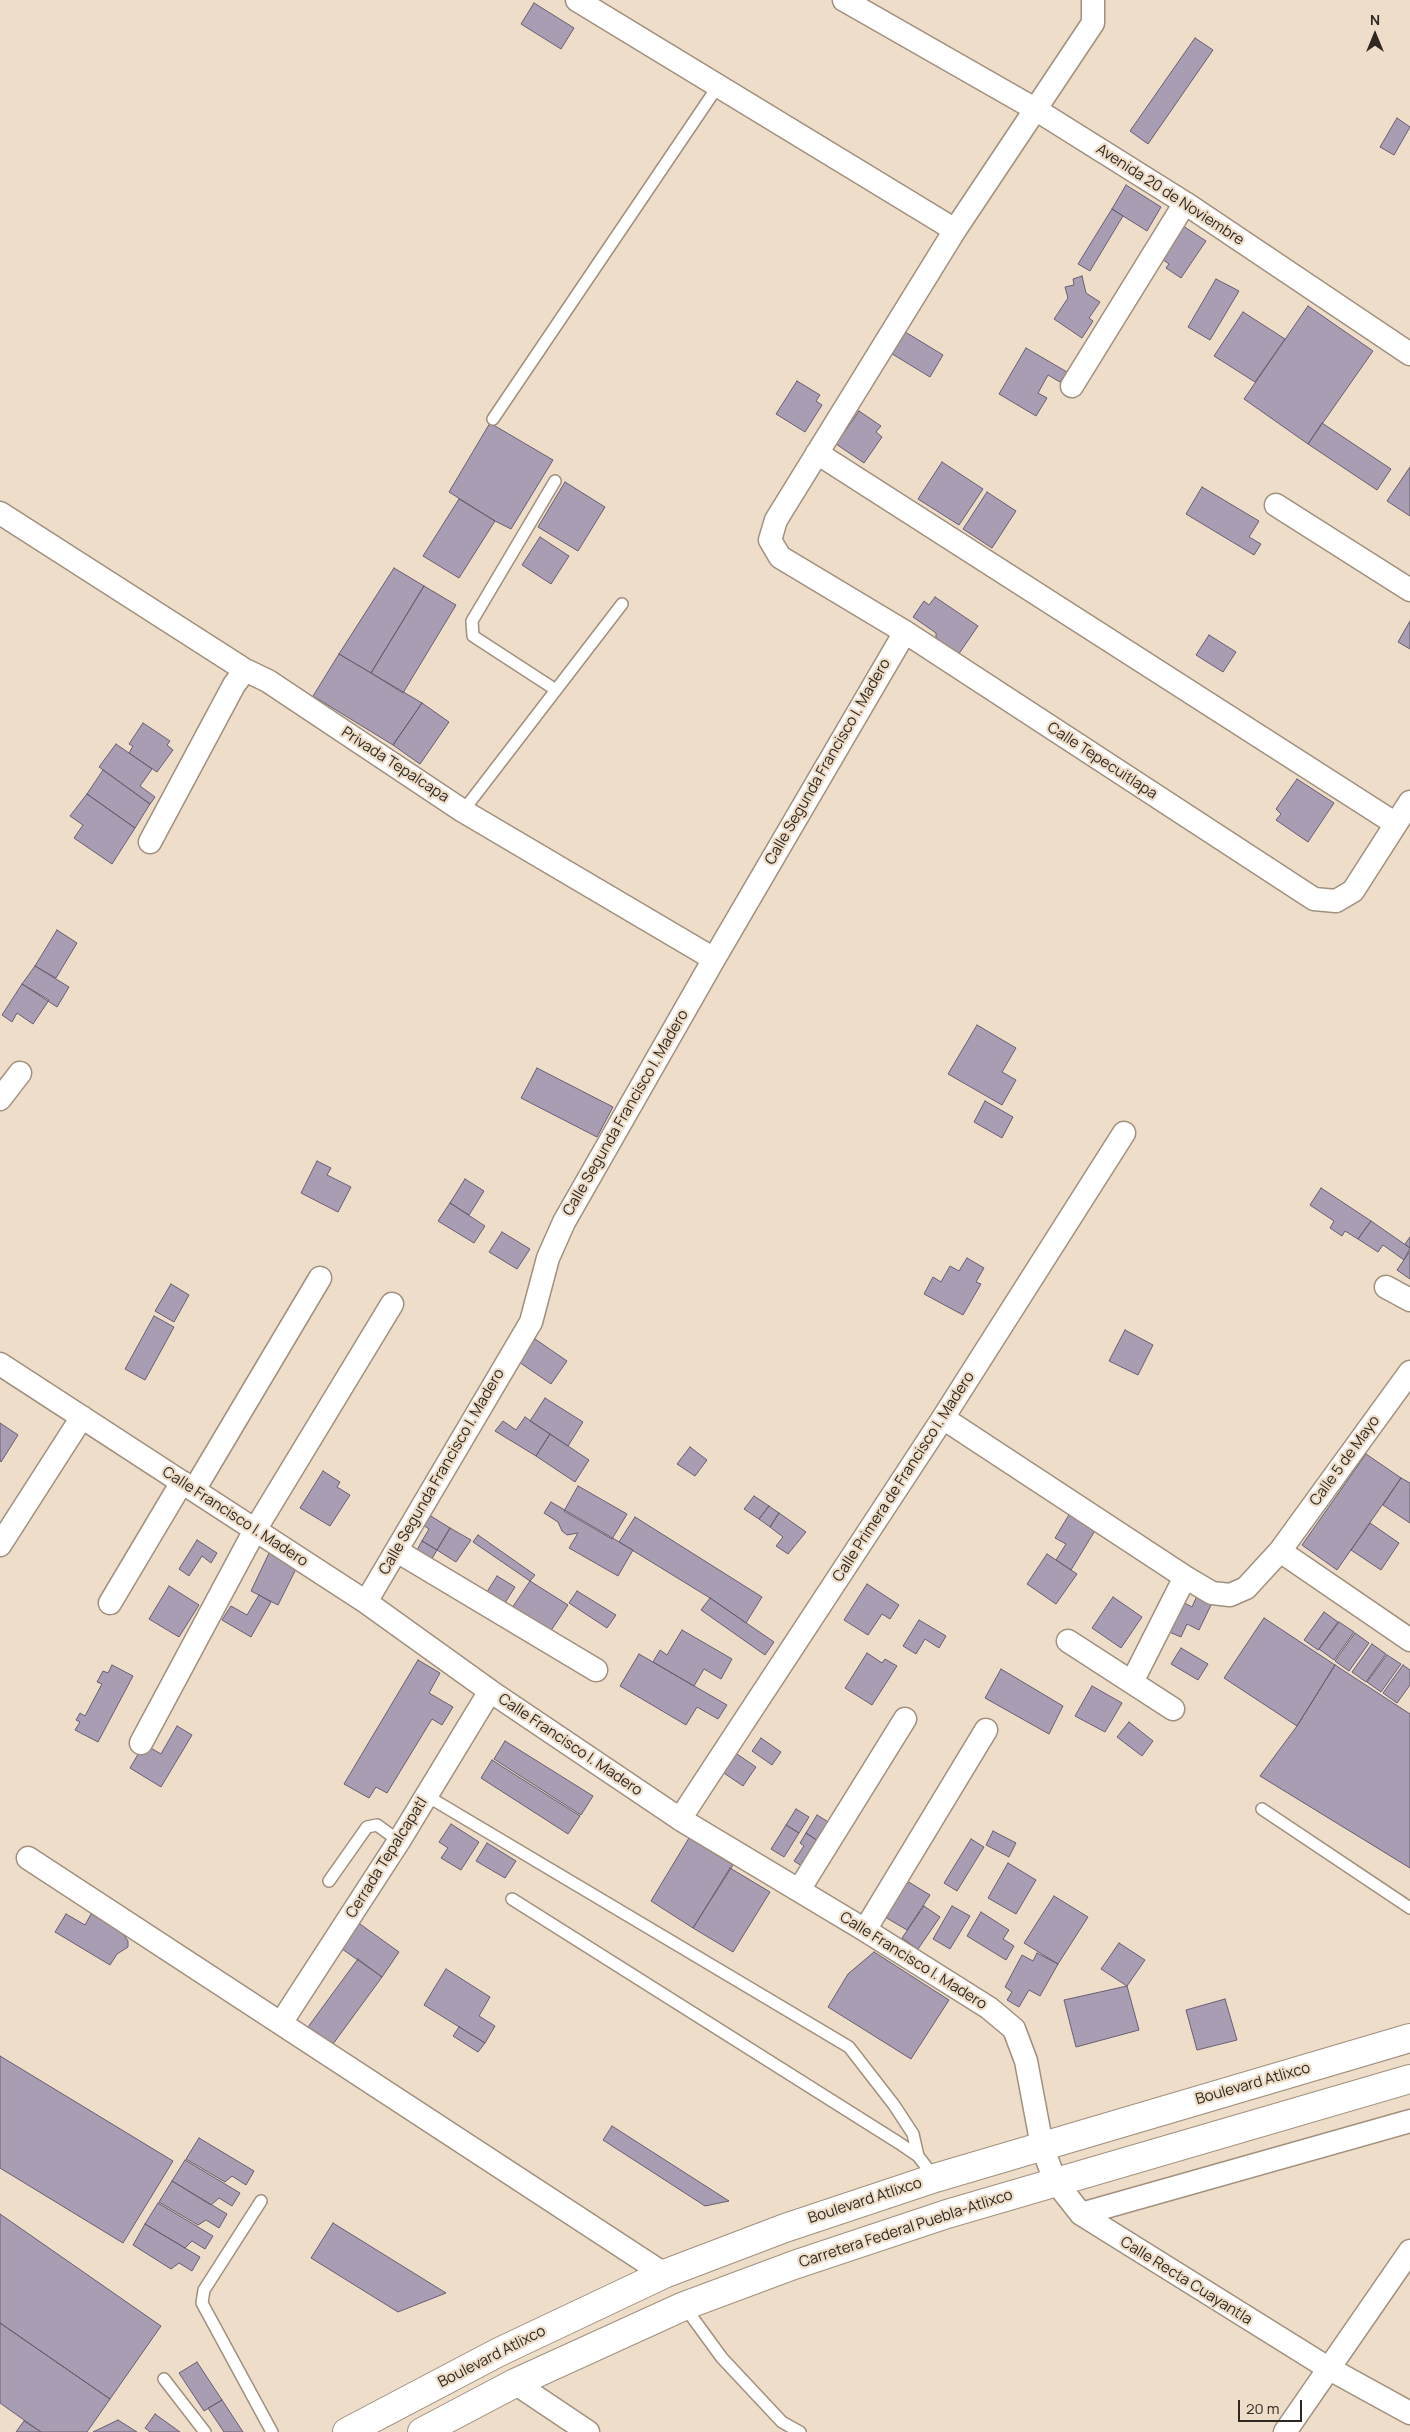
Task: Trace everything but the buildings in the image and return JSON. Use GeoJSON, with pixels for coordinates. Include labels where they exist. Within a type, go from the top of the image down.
{"type":"FeatureCollection","features":[{"type":"Feature","properties":{"kind":"main road","name":"Boulevard Atlixco"},"geometry":{"type":"LineString","coordinates":[[347,2432],[498,2352],[664,2274],[785,2228],[934,2178],[1410,2038]]}},
{"type":"Feature","properties":{"kind":"main road","name":"Carretera Federal Puebla-Atlixco"},"geometry":{"type":"LineString","coordinates":[[422,2432],[515,2383],[684,2306],[830,2253],[1055,2181],[1410,2079]]}},
{"type":"Feature","properties":{"kind":"street"},"geometry":{"type":"LineString","coordinates":[[577,0],[601,5],[718,86],[954,230]]}},
{"type":"Feature","properties":{"kind":"street","name":"Avenida 20 de Noviembre"},"geometry":{"type":"LineString","coordinates":[[844,0],[1035,109],[1185,203],[1410,354]]}},
{"type":"Feature","properties":{"kind":"street"},"geometry":{"type":"LineString","coordinates":[[1094,0],[1093,23],[954,230],[817,453],[1396,824]]}},
{"type":"Feature","properties":{"kind":"street"},"geometry":{"type":"LineString","coordinates":[[1072,386],[1185,203]]}},
{"type":"Feature","properties":{"kind":"street","name":"Calle Tepecuitlapa"},"geometry":{"type":"LineString","coordinates":[[817,453],[776,520],[770,540],[780,557],[905,632],[1314,899],[1336,901],[1353,891],[1410,802]]}},
{"type":"Feature","properties":{"kind":"street"},"geometry":{"type":"LineString","coordinates":[[1276,505],[1410,590]]}},
{"type":"Feature","properties":{"kind":"street","name":"Privada Tepalcapa"},"geometry":{"type":"LineString","coordinates":[[0,512],[245,670],[268,681],[463,811],[714,959]]}},
{"type":"Feature","properties":{"kind":"street","name":"Calle Segunda Francisco I. Madero"},"geometry":{"type":"LineString","coordinates":[[366,1602],[530,1322],[548,1258],[564,1222],[714,959],[905,632]]}},
{"type":"Feature","properties":{"kind":"street"},"geometry":{"type":"LineString","coordinates":[[150,842],[234,684],[245,670]]}},
{"type":"Feature","properties":{"kind":"street"},"geometry":{"type":"LineString","coordinates":[[0,1099],[20,1073]]}},
{"type":"Feature","properties":{"kind":"street","name":"Calle Primera de Francisco I. Madero"},"geometry":{"type":"LineString","coordinates":[[680,1819],[943,1418],[1124,1134]]}},
{"type":"Feature","properties":{"kind":"street"},"geometry":{"type":"LineString","coordinates":[[110,1603],[188,1486],[320,1278]]}},
{"type":"Feature","properties":{"kind":"street"},"geometry":{"type":"LineString","coordinates":[[1386,1286],[1410,1300]]}},
{"type":"Feature","properties":{"kind":"street"},"geometry":{"type":"LineString","coordinates":[[140,1742],[255,1530],[392,1304]]}},
{"type":"Feature","properties":{"kind":"street","name":"Calle Francisco I. Madero"},"geometry":{"type":"LineString","coordinates":[[0,1364],[366,1602],[490,1691],[680,1819],[865,1930],[989,2008],[1014,2029],[1026,2061],[1042,2146],[1055,2181]]}},
{"type":"Feature","properties":{"kind":"street","name":"Calle 5 de Mayo"},"geometry":{"type":"LineString","coordinates":[[943,1418],[1185,1577],[1212,1593],[1230,1595],[1246,1588],[1280,1551],[1410,1372]]}},
{"type":"Feature","properties":{"kind":"street"},"geometry":{"type":"LineString","coordinates":[[0,1545],[82,1417]]}},
{"type":"Feature","properties":{"kind":"street"},"geometry":{"type":"LineString","coordinates":[[397,1551],[596,1670]]}},
{"type":"Feature","properties":{"kind":"street"},"geometry":{"type":"LineString","coordinates":[[1280,1551],[1410,1640]]}},
{"type":"Feature","properties":{"kind":"street"},"geometry":{"type":"LineString","coordinates":[[1132,1682],[1185,1577]]}},
{"type":"Feature","properties":{"kind":"street"},"geometry":{"type":"LineString","coordinates":[[1068,1641],[1173,1709]]}},
{"type":"Feature","properties":{"kind":"street","name":"Cerrada Tepalcapatl"},"geometry":{"type":"LineString","coordinates":[[281,2023],[399,1841],[490,1691]]}},
{"type":"Feature","properties":{"kind":"street"},"geometry":{"type":"LineString","coordinates":[[799,1890],[905,1719]]}},
{"type":"Feature","properties":{"kind":"street"},"geometry":{"type":"LineString","coordinates":[[865,1930],[986,1730]]}},
{"type":"Feature","properties":{"kind":"street"},"geometry":{"type":"LineString","coordinates":[[28,1858],[664,2274]]}},
{"type":"Feature","properties":{"kind":"street"},"geometry":{"type":"LineString","coordinates":[[1081,2214],[1410,2121]]}},
{"type":"Feature","properties":{"kind":"street","name":"Calle Recta Cuayantla"},"geometry":{"type":"LineString","coordinates":[[1055,2181],[1081,2214],[1328,2368],[1410,2413]]}},
{"type":"Feature","properties":{"kind":"street"},"geometry":{"type":"LineString","coordinates":[[1285,2432],[1410,2251]]}},
{"type":"Feature","properties":{"kind":"street"},"geometry":{"type":"LineString","coordinates":[[515,2383],[588,2432]]}},
{"type":"Feature","properties":{"kind":"lane"},"geometry":{"type":"LineString","coordinates":[[492,419],[718,86]]}},
{"type":"Feature","properties":{"kind":"lane"},"geometry":{"type":"LineString","coordinates":[[554,481],[472,622],[473,636],[556,690]]}},
{"type":"Feature","properties":{"kind":"lane"},"geometry":{"type":"LineString","coordinates":[[463,811],[622,604]]}},
{"type":"Feature","properties":{"kind":"lane"},"geometry":{"type":"LineString","coordinates":[[427,1796],[849,2047],[894,2105],[913,2134],[918,2156]]}},
{"type":"Feature","properties":{"kind":"lane"},"geometry":{"type":"LineString","coordinates":[[1262,1809],[1410,1908]]}},
{"type":"Feature","properties":{"kind":"lane"},"geometry":{"type":"LineString","coordinates":[[329,1881],[367,1827],[377,1825],[399,1841]]}},
{"type":"Feature","properties":{"kind":"lane"},"geometry":{"type":"LineString","coordinates":[[512,1899],[918,2156],[934,2178]]}},
{"type":"Feature","properties":{"kind":"lane"},"geometry":{"type":"LineString","coordinates":[[261,2201],[204,2290],[202,2302],[272,2432]]}},
{"type":"Feature","properties":{"kind":"lane"},"geometry":{"type":"LineString","coordinates":[[684,2306],[722,2358],[782,2422],[800,2432]]}},
{"type":"Feature","properties":{"kind":"lane"},"geometry":{"type":"LineString","coordinates":[[164,2378],[205,2432]]}}]}
